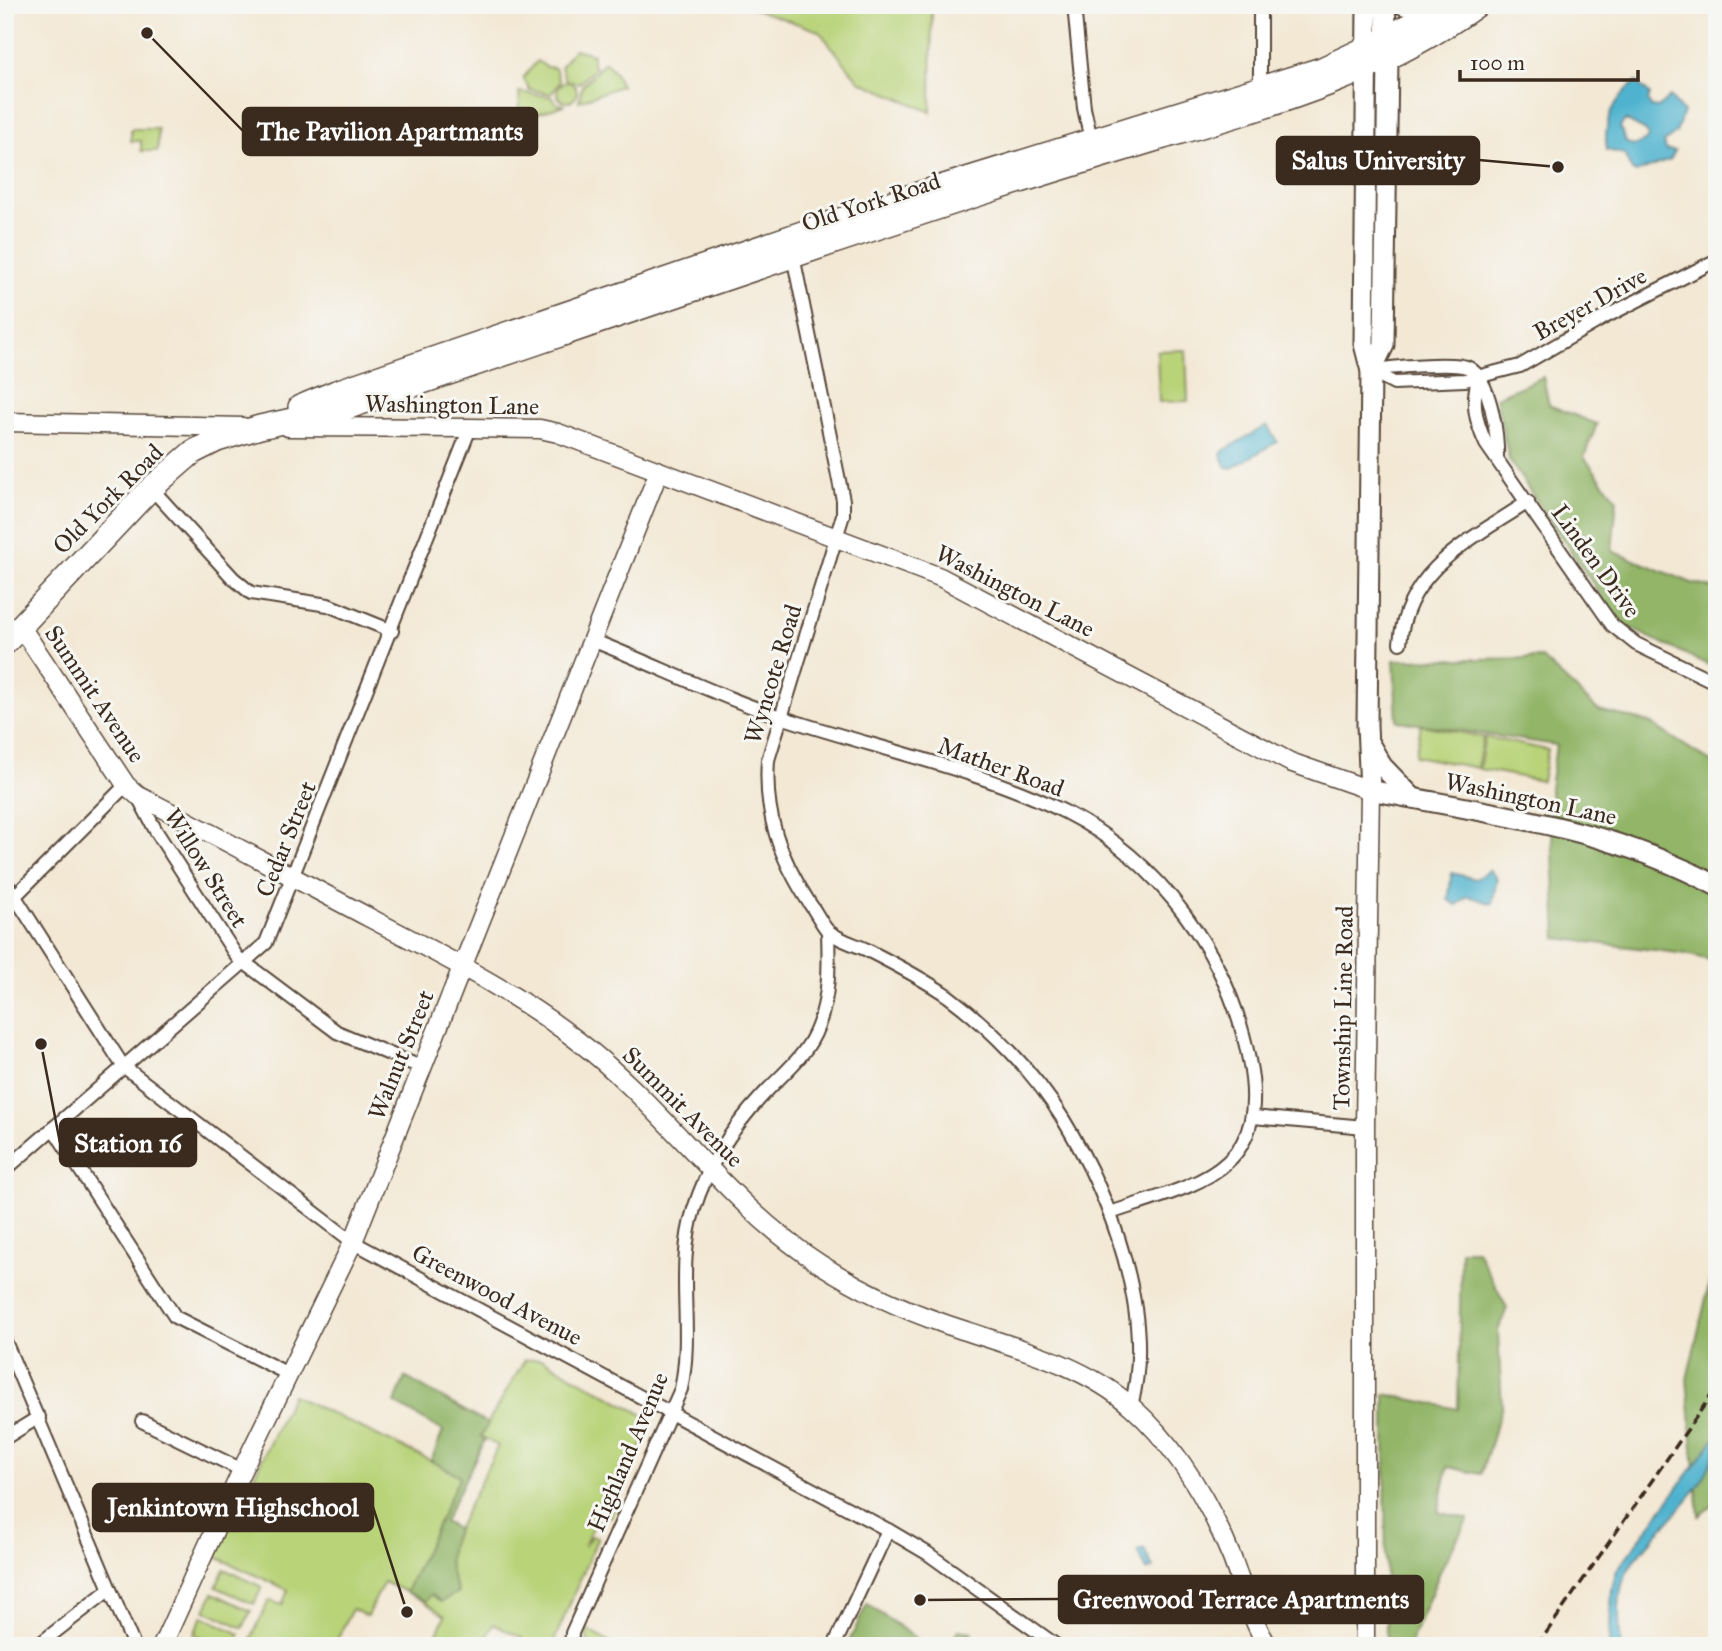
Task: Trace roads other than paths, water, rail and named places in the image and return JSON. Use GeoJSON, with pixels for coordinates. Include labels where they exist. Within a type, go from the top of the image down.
{"type":"FeatureCollection","features":[{"type":"Feature","properties":{"kind":"highway","name":"Old York Road"},"geometry":{"type":"LineString","coordinates":[[13,635],[151,488],[193,453],[217,440],[265,425],[336,392],[1093,148],[1322,69],[1378,53],[1416,47],[1477,5]]}},
{"type":"Feature","properties":{"kind":"highway","name":"Old York Road"},"geometry":{"type":"LineString","coordinates":[[1093,148],[1261,108],[1378,53],[1441,7]]}},
{"type":"Feature","properties":{"kind":"main road","name":"Township Line Road"},"geometry":{"type":"LineString","coordinates":[[1367,5],[1378,53]]}},
{"type":"Feature","properties":{"kind":"main road","name":"Township Line Road"},"geometry":{"type":"LineString","coordinates":[[1370,790],[1367,740],[1371,370],[1384,345],[1378,53],[1385,5]]}},
{"type":"Feature","properties":{"kind":"main road"},"geometry":{"type":"LineString","coordinates":[[1404,5],[1441,7]]}},
{"type":"Feature","properties":{"kind":"main road"},"geometry":{"type":"LineString","coordinates":[[1367,740],[1382,765],[1413,798]]}},
{"type":"Feature","properties":{"kind":"main road","name":"Washington Lane"},"geometry":{"type":"LineString","coordinates":[[1370,790],[1603,837],[1685,869],[1717,886]]}},
{"type":"Feature","properties":{"kind":"street"},"geometry":{"type":"LineString","coordinates":[[1074,5],[1084,108],[1093,148]]}},
{"type":"Feature","properties":{"kind":"street"},"geometry":{"type":"LineString","coordinates":[[1260,5],[1260,90]]}},
{"type":"Feature","properties":{"kind":"street","name":"Wyncote Road"},"geometry":{"type":"LineString","coordinates":[[790,246],[843,500],[838,537],[781,718],[773,734],[766,787],[778,845],[791,873],[828,932]]}},
{"type":"Feature","properties":{"kind":"street","name":"Breyer Drive"},"geometry":{"type":"LineString","coordinates":[[1371,370],[1394,383],[1465,380],[1520,366],[1605,317],[1717,260]]}},
{"type":"Feature","properties":{"kind":"street","name":"Linden Drive"},"geometry":{"type":"LineString","coordinates":[[1479,376],[1488,393],[1497,439],[1497,459],[1618,631],[1636,644],[1717,683]]}},
{"type":"Feature","properties":{"kind":"street","name":"Washington Lane"},"geometry":{"type":"LineString","coordinates":[[5,422],[265,425],[283,428],[540,429],[558,433],[940,577],[1290,762],[1370,790]]}},
{"type":"Feature","properties":{"kind":"street","name":"Cedar Street"},"geometry":{"type":"LineString","coordinates":[[5,1170],[266,943],[392,631],[470,428]]}},
{"type":"Feature","properties":{"kind":"street","name":"Walnut Street"},"geometry":{"type":"LineString","coordinates":[[162,1646],[242,1470],[353,1242],[594,641],[659,471]]}},
{"type":"Feature","properties":{"kind":"street"},"geometry":{"type":"LineString","coordinates":[[151,488],[233,578],[251,593],[328,605],[392,631]]}},
{"type":"Feature","properties":{"kind":"street"},"geometry":{"type":"LineString","coordinates":[[1400,643],[1407,609],[1428,572],[1445,557],[1528,502]]}},
{"type":"Feature","properties":{"kind":"street","name":"Summit Avenue"},"geometry":{"type":"LineString","coordinates":[[13,635],[132,790],[464,967],[542,1013],[613,1069],[649,1102],[710,1171],[805,1253],[864,1291],[943,1324],[1021,1348],[1078,1372],[1131,1406],[1178,1457],[1207,1500],[1268,1646]]}},
{"type":"Feature","properties":{"kind":"street","name":"Mather Road"},"geometry":{"type":"LineString","coordinates":[[594,641],[781,718],[1026,794],[1066,813],[1129,854],[1168,894],[1202,938],[1216,962],[1244,1035],[1250,1063],[1253,1117],[1238,1152],[1220,1171],[1198,1183],[1110,1213]]}},
{"type":"Feature","properties":{"kind":"street"},"geometry":{"type":"LineString","coordinates":[[10,902],[132,790]]}},
{"type":"Feature","properties":{"kind":"street","name":"Willow Street"},"geometry":{"type":"LineString","coordinates":[[132,790],[237,957],[337,1032],[423,1068]]}},
{"type":"Feature","properties":{"kind":"street","name":"Township Line Road"},"geometry":{"type":"LineString","coordinates":[[1366,1646],[1366,1127],[1370,790]]}},
{"type":"Feature","properties":{"kind":"street","name":"Greenwood Avenue"},"geometry":{"type":"LineString","coordinates":[[5,881],[10,902],[123,1066],[353,1242],[888,1530],[927,1553],[1057,1646]]}},
{"type":"Feature","properties":{"kind":"street"},"geometry":{"type":"LineString","coordinates":[[828,932],[927,983],[986,1028],[1063,1118],[1110,1213],[1128,1276],[1134,1313],[1135,1389],[1131,1406]]}},
{"type":"Feature","properties":{"kind":"street","name":"Highland Avenue"},"geometry":{"type":"LineString","coordinates":[[571,1646],[572,1633],[673,1412],[687,1360],[684,1300],[686,1242],[694,1209],[710,1171],[737,1125],[763,1095],[798,1062],[818,1029],[826,1003],[828,932]]}},
{"type":"Feature","properties":{"kind":"street"},"geometry":{"type":"LineString","coordinates":[[1253,1117],[1366,1127]]}},
{"type":"Feature","properties":{"kind":"street"},"geometry":{"type":"LineString","coordinates":[[53,1128],[175,1317],[290,1375]]}},
{"type":"Feature","properties":{"kind":"street"},"geometry":{"type":"LineString","coordinates":[[5,1341],[134,1646]]}},
{"type":"Feature","properties":{"kind":"street"},"geometry":{"type":"LineString","coordinates":[[5,1438],[38,1417]]}},
{"type":"Feature","properties":{"kind":"street"},"geometry":{"type":"LineString","coordinates":[[142,1421],[242,1470]]}},
{"type":"Feature","properties":{"kind":"street"},"geometry":{"type":"LineString","coordinates":[[834,1646],[888,1530]]}},
{"type":"Feature","properties":{"kind":"street"},"geometry":{"type":"LineString","coordinates":[[37,1646],[110,1589]]}},
{"type":"Feature","properties":{"kind":"water"},"geometry":{"type":"Polygon","coordinates":[[[1636,82],[1650,94],[1648,101],[1651,107],[1658,108],[1670,97],[1683,112],[1676,133],[1664,142],[1666,150],[1675,151],[1670,160],[1636,173],[1632,171],[1624,154],[1607,150],[1606,140],[1611,112],[1628,88],[1636,82]],[[1625,120],[1620,127],[1626,142],[1633,146],[1645,141],[1648,136],[1646,131],[1625,120]]]}},
{"type":"Feature","properties":{"kind":"water"},"geometry":{"type":"Polygon","coordinates":[[[1267,425],[1277,442],[1232,468],[1227,467],[1221,455],[1223,451],[1267,425]]]}},
{"type":"Feature","properties":{"kind":"water"},"geometry":{"type":"Polygon","coordinates":[[[1489,870],[1497,879],[1492,904],[1468,896],[1457,905],[1448,900],[1452,873],[1476,879],[1489,870]]]}},
{"type":"Feature","properties":{"kind":"water"},"geometry":{"type":"Polygon","coordinates":[[[1717,1435],[1714,1454],[1695,1490],[1627,1572],[1620,1598],[1621,1646],[1609,1646],[1612,1588],[1617,1570],[1717,1435]]]}},
{"type":"Feature","properties":{"kind":"water"},"geometry":{"type":"Polygon","coordinates":[[[1144,1549],[1153,1568],[1147,1571],[1137,1551],[1144,1549]]]}},
{"type":"Feature","properties":{"kind":"railway"},"geometry":{"type":"LineString","coordinates":[[1537,1646],[1717,1387]]}},
{"type":"Feature","properties":{"kind":"place","name":"The Pavilion Apartmants"},"geometry":{"type":"Point","coordinates":[147,33]}},
{"type":"Feature","properties":{"kind":"place","name":"Salus University"},"geometry":{"type":"Point","coordinates":[1558,167]}},
{"type":"Feature","properties":{"kind":"place","name":"Station 16"},"geometry":{"type":"Point","coordinates":[41,1044]}},
{"type":"Feature","properties":{"kind":"place","name":"Greenwood Terrace Apartments"},"geometry":{"type":"Point","coordinates":[920,1600]}},
{"type":"Feature","properties":{"kind":"place","name":"Jenkintown Highschool"},"geometry":{"type":"Point","coordinates":[407,1612]}}]}
